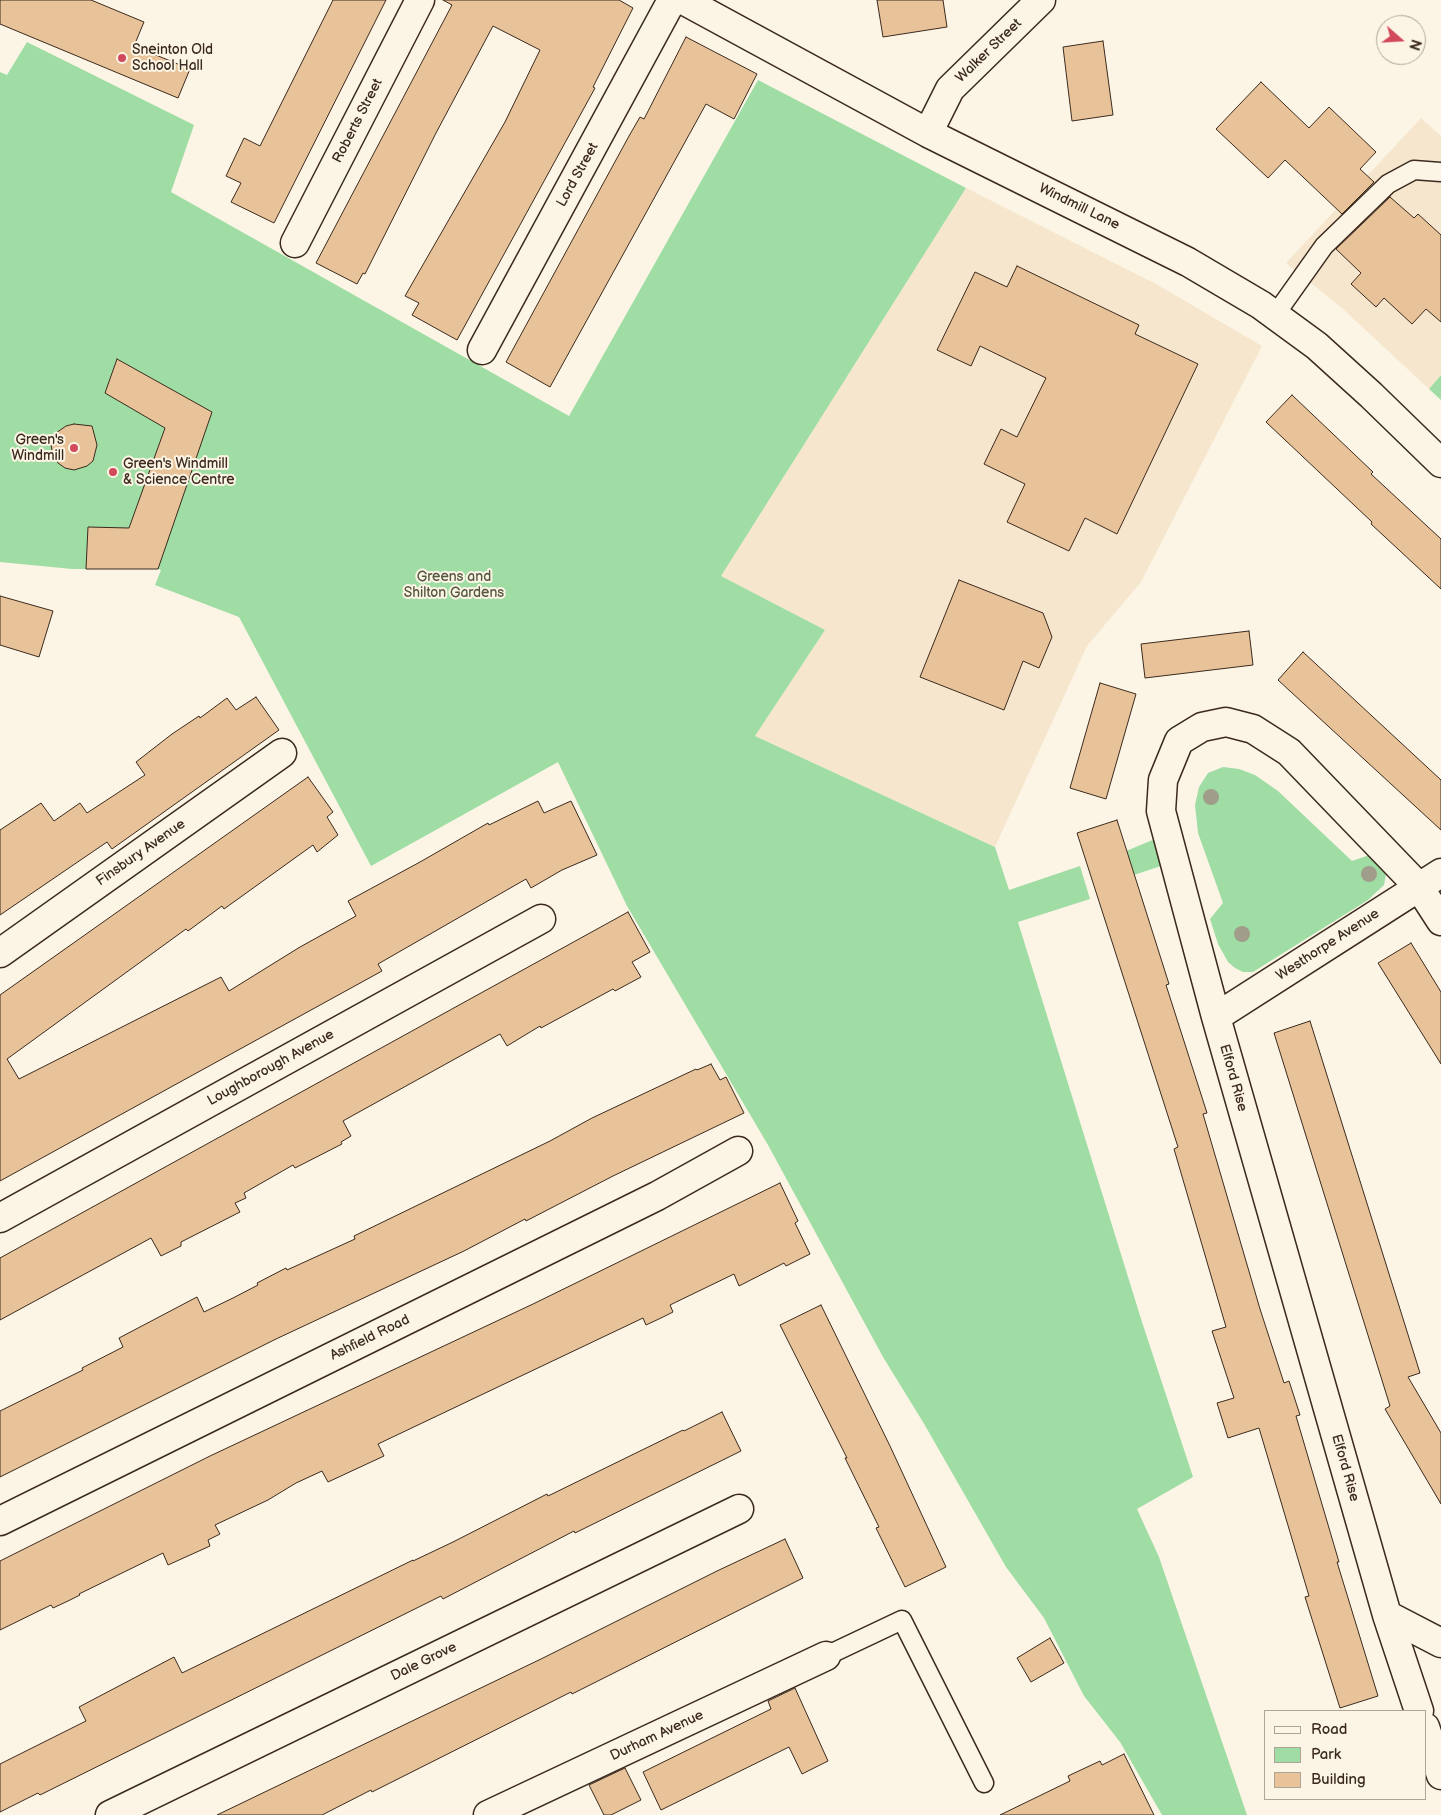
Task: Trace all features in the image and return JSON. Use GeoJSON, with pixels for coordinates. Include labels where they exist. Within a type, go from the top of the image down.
{"type":"FeatureCollection","features":[{"type":"Feature","properties":{"kind":"street","name":"Roberts Street"},"geometry":{"type":"LineString","coordinates":[[295,243],[420,0]]}},
{"type":"Feature","properties":{"kind":"street","name":"Lord Street"},"geometry":{"type":"LineString","coordinates":[[482,350],[672,0]]}},
{"type":"Feature","properties":{"kind":"street","name":"Windmill Lane"},"geometry":{"type":"LineString","coordinates":[[683,0],[928,133],[1188,262],[1261,305],[1317,346],[1441,463]]}},
{"type":"Feature","properties":{"kind":"street","name":"Walker Street"},"geometry":{"type":"LineString","coordinates":[[928,133],[950,89],[1041,0]]}},
{"type":"Feature","properties":{"kind":"street","name":"Elford Rise"},"geometry":{"type":"LineString","coordinates":[[1419,1710],[1387,1615],[1216,1017],[1161,811],[1163,780],[1179,741],[1202,727],[1226,722],[1253,729],[1289,752],[1430,880],[1441,921]]}},
{"type":"Feature","properties":{"kind":"street","name":"Finsbury Avenue"},"geometry":{"type":"LineString","coordinates":[[0,953],[282,754]]}},
{"type":"Feature","properties":{"kind":"street","name":"Westhorpe Avenue"},"geometry":{"type":"LineString","coordinates":[[1216,1017],[1430,880]]}},
{"type":"Feature","properties":{"kind":"street","name":"Loughborough Avenue"},"geometry":{"type":"LineString","coordinates":[[0,1218],[541,919]]}},
{"type":"Feature","properties":{"kind":"street","name":"Ashfield Road"},"geometry":{"type":"LineString","coordinates":[[0,1521],[657,1196],[738,1152]]}},
{"type":"Feature","properties":{"kind":"street","name":"Dale Grove"},"geometry":{"type":"LineString","coordinates":[[110,1815],[739,1508]]}},
{"type":"Feature","properties":{"kind":"street"},"geometry":{"type":"LineString","coordinates":[[1387,1615],[1441,1643]]}},
{"type":"Feature","properties":{"kind":"street","name":"Durham Avenue"},"geometry":{"type":"LineString","coordinates":[[488,1815],[826,1656]]}},
{"type":"Feature","properties":{"kind":"street"},"geometry":{"type":"LineString","coordinates":[[1426,1730],[1441,1775]]}},
{"type":"Feature","properties":{"kind":"lane"},"geometry":{"type":"LineString","coordinates":[[1275,315],[1324,246],[1388,184],[1414,170],[1441,172]]}},
{"type":"Feature","properties":{"kind":"lane"},"geometry":{"type":"LineString","coordinates":[[826,1656],[902,1620],[984,1783]]}},
{"type":"Feature","properties":{"kind":"shaded area"},"geometry":{"type":"Polygon","coordinates":[[[1421,118],[1441,136],[1441,375],[1429,389],[1344,310],[1286,263],[1421,118]]]}},
{"type":"Feature","properties":{"kind":"shaded area"},"geometry":{"type":"Polygon","coordinates":[[[966,188],[1156,284],[1262,346],[1141,582],[1087,646],[995,847],[755,736],[825,630],[721,576],[966,188]]]}},
{"type":"Feature","properties":{"kind":"green space","name":"Greens and Shilton Gardens"},"geometry":{"type":"Polygon","coordinates":[[[27,42],[194,125],[171,192],[569,416],[758,80],[966,188],[721,576],[825,630],[755,736],[995,847],[1009,890],[1080,866],[1090,899],[1018,922],[1142,1322],[1193,1477],[1137,1509],[1159,1557],[1247,1815],[1162,1815],[1120,1742],[1084,1696],[1044,1618],[1006,1567],[923,1422],[883,1357],[768,1145],[627,906],[558,762],[371,866],[239,617],[155,585],[161,570],[158,569],[72,569],[0,562],[0,72],[7,75],[27,42]]]}},
{"type":"Feature","properties":{"kind":"green space"},"geometry":{"type":"Polygon","coordinates":[[[1441,375],[1441,400],[1429,389],[1441,375]]]}},
{"type":"Feature","properties":{"kind":"green space"},"geometry":{"type":"Polygon","coordinates":[[[1223,767],[1239,769],[1255,775],[1278,791],[1352,861],[1375,853],[1386,874],[1384,885],[1368,900],[1253,972],[1243,972],[1228,962],[1218,944],[1210,919],[1223,903],[1198,833],[1195,805],[1199,787],[1208,773],[1223,767]]]}},
{"type":"Feature","properties":{"kind":"green space"},"geometry":{"type":"Polygon","coordinates":[[[1155,839],[1164,865],[1134,875],[1126,851],[1155,839]]]}},
{"type":"Feature","properties":{"kind":"building","name":"Sneinton Old School Hall"},"geometry":{"type":"Polygon","coordinates":[[[0,0],[91,0],[144,22],[134,46],[190,69],[178,98],[0,24],[0,0]]]}},
{"type":"Feature","properties":{"kind":"building"},"geometry":{"type":"Polygon","coordinates":[[[333,0],[386,0],[274,223],[231,202],[241,183],[226,176],[244,138],[260,146],[333,0]]]}},
{"type":"Feature","properties":{"kind":"building"},"geometry":{"type":"Polygon","coordinates":[[[443,0],[619,0],[633,8],[593,87],[595,88],[457,340],[412,315],[419,303],[405,296],[505,122],[540,50],[493,26],[436,133],[365,274],[363,273],[357,284],[316,263],[452,5],[443,0]]]}},
{"type":"Feature","properties":{"kind":"building"},"geometry":{"type":"Polygon","coordinates":[[[877,0],[943,0],[947,27],[883,37],[877,0]]]}},
{"type":"Feature","properties":{"kind":"building"},"geometry":{"type":"Polygon","coordinates":[[[686,37],[757,74],[734,119],[706,104],[550,387],[506,362],[629,136],[640,117],[644,119],[686,37]]]}},
{"type":"Feature","properties":{"kind":"building"},"geometry":{"type":"Polygon","coordinates":[[[1103,41],[1113,115],[1072,121],[1063,47],[1103,41]]]}},
{"type":"Feature","properties":{"kind":"building"},"geometry":{"type":"Polygon","coordinates":[[[1261,82],[1309,128],[1329,107],[1376,152],[1360,169],[1374,182],[1342,214],[1285,160],[1268,178],[1216,129],[1261,82]]]}},
{"type":"Feature","properties":{"kind":"building"},"geometry":{"type":"Polygon","coordinates":[[[1390,197],[1414,218],[1418,214],[1441,235],[1441,322],[1426,309],[1412,324],[1384,298],[1376,307],[1351,284],[1361,273],[1336,249],[1390,197]]]}},
{"type":"Feature","properties":{"kind":"building"},"geometry":{"type":"Polygon","coordinates":[[[1017,266],[1139,325],[1135,334],[1198,364],[1117,534],[1085,518],[1069,551],[1007,522],[1025,484],[984,464],[1001,429],[1017,437],[1046,378],[980,346],[971,366],[937,350],[975,272],[1007,287],[1017,266]]]}},
{"type":"Feature","properties":{"kind":"building"},"geometry":{"type":"Polygon","coordinates":[[[117,359],[212,412],[158,569],[86,569],[88,527],[129,528],[165,428],[105,393],[117,359]]]}},
{"type":"Feature","properties":{"kind":"building"},"geometry":{"type":"Polygon","coordinates":[[[1292,395],[1373,472],[1371,474],[1441,539],[1441,589],[1266,422],[1292,395]]]}},
{"type":"Feature","properties":{"kind":"building","name":"Green's Windmill"},"geometry":{"type":"Polygon","coordinates":[[[74,424],[92,426],[97,445],[93,461],[87,466],[74,470],[65,468],[58,463],[53,456],[51,445],[56,433],[66,426],[74,424]]]}},
{"type":"Feature","properties":{"kind":"building"},"geometry":{"type":"Polygon","coordinates":[[[959,580],[1043,613],[1052,637],[1039,668],[1023,661],[1004,710],[920,677],[959,580]]]}},
{"type":"Feature","properties":{"kind":"building"},"geometry":{"type":"Polygon","coordinates":[[[0,596],[53,611],[39,657],[0,645],[0,596]]]}},
{"type":"Feature","properties":{"kind":"building"},"geometry":{"type":"Polygon","coordinates":[[[1249,631],[1253,665],[1145,678],[1141,644],[1249,631]]]}},
{"type":"Feature","properties":{"kind":"building"},"geometry":{"type":"Polygon","coordinates":[[[1303,652],[1441,780],[1441,830],[1278,680],[1303,652]]]}},
{"type":"Feature","properties":{"kind":"building"},"geometry":{"type":"Polygon","coordinates":[[[1100,683],[1136,694],[1106,799],[1070,788],[1100,683]]]}},
{"type":"Feature","properties":{"kind":"building"},"geometry":{"type":"Polygon","coordinates":[[[256,697],[279,730],[112,849],[107,842],[0,915],[0,830],[41,803],[54,821],[80,803],[87,813],[145,775],[136,762],[172,734],[199,716],[200,718],[227,698],[236,710],[256,697]]]}},
{"type":"Feature","properties":{"kind":"building"},"geometry":{"type":"Polygon","coordinates":[[[308,777],[333,812],[327,817],[338,835],[317,852],[313,845],[224,909],[222,906],[188,931],[186,929],[7,1059],[19,1079],[221,977],[229,991],[300,947],[356,916],[348,901],[488,823],[489,825],[538,801],[544,813],[571,801],[597,855],[562,870],[531,888],[526,879],[378,964],[382,971],[0,1181],[0,995],[308,777]]]}},
{"type":"Feature","properties":{"kind":"building"},"geometry":{"type":"Polygon","coordinates":[[[1117,820],[1169,984],[1166,985],[1207,1113],[1203,1114],[1260,1309],[1284,1383],[1289,1381],[1300,1415],[1296,1416],[1339,1562],[1337,1562],[1378,1696],[1340,1708],[1305,1597],[1309,1596],[1259,1428],[1228,1438],[1217,1403],[1234,1398],[1212,1331],[1226,1327],[1174,1149],[1178,1147],[1077,833],[1117,820]]]}},
{"type":"Feature","properties":{"kind":"building"},"geometry":{"type":"Polygon","coordinates":[[[628,912],[650,952],[632,962],[641,977],[615,991],[613,989],[541,1028],[540,1026],[507,1046],[500,1034],[343,1121],[351,1136],[341,1142],[342,1144],[295,1168],[293,1165],[244,1193],[246,1198],[235,1203],[240,1212],[181,1242],[181,1246],[161,1256],[151,1238],[0,1320],[0,1258],[628,912]]]}},
{"type":"Feature","properties":{"kind":"building"},"geometry":{"type":"Polygon","coordinates":[[[1411,943],[1441,992],[1441,1064],[1378,963],[1411,943]]]}},
{"type":"Feature","properties":{"kind":"building"},"geometry":{"type":"Polygon","coordinates":[[[1310,1021],[1420,1373],[1408,1377],[1441,1433],[1441,1504],[1385,1409],[1390,1406],[1274,1033],[1310,1021]]]}},
{"type":"Feature","properties":{"kind":"building"},"geometry":{"type":"Polygon","coordinates":[[[711,1064],[720,1080],[726,1077],[744,1113],[613,1176],[526,1221],[525,1219],[464,1251],[276,1339],[0,1477],[0,1411],[83,1370],[82,1368],[123,1347],[119,1338],[197,1297],[204,1312],[258,1285],[257,1283],[286,1268],[287,1270],[355,1239],[354,1236],[550,1141],[592,1118],[696,1069],[711,1064]]]}},
{"type":"Feature","properties":{"kind":"building"},"geometry":{"type":"Polygon","coordinates":[[[780,1183],[798,1221],[795,1223],[810,1254],[786,1266],[784,1263],[739,1286],[734,1274],[670,1305],[673,1312],[661,1318],[646,1325],[643,1318],[378,1444],[384,1456],[328,1482],[322,1471],[296,1483],[268,1500],[215,1525],[220,1534],[208,1540],[210,1546],[168,1565],[163,1553],[68,1601],[53,1608],[51,1605],[0,1630],[0,1561],[210,1456],[533,1304],[780,1183]]]}},
{"type":"Feature","properties":{"kind":"building"},"geometry":{"type":"Polygon","coordinates":[[[821,1305],[890,1446],[946,1567],[905,1587],[876,1528],[879,1527],[845,1458],[847,1458],[780,1325],[821,1305]]]}},
{"type":"Feature","properties":{"kind":"building"},"geometry":{"type":"Polygon","coordinates":[[[722,1412],[741,1451],[575,1533],[574,1531],[443,1599],[441,1596],[40,1795],[38,1793],[0,1812],[0,1764],[86,1721],[79,1707],[174,1657],[182,1673],[453,1542],[547,1494],[548,1496],[722,1412]]]}},
{"type":"Feature","properties":{"kind":"building"},"geometry":{"type":"Polygon","coordinates":[[[785,1539],[803,1578],[372,1792],[371,1790],[322,1815],[217,1815],[543,1658],[785,1539]]]}},
{"type":"Feature","properties":{"kind":"building"},"geometry":{"type":"Polygon","coordinates":[[[1050,1638],[1064,1663],[1031,1682],[1017,1658],[1050,1638]]]}},
{"type":"Feature","properties":{"kind":"building"},"geometry":{"type":"Polygon","coordinates":[[[795,1688],[828,1761],[802,1774],[789,1747],[661,1810],[643,1772],[771,1709],[768,1701],[795,1688]]]}},
{"type":"Feature","properties":{"kind":"building"},"geometry":{"type":"Polygon","coordinates":[[[1124,1754],[1154,1815],[1000,1815],[1070,1781],[1068,1776],[1100,1761],[1102,1765],[1124,1754]]]}},
{"type":"Feature","properties":{"kind":"building"},"geometry":{"type":"Polygon","coordinates":[[[625,1768],[641,1800],[611,1815],[604,1815],[589,1785],[625,1768]]]}},
{"type":"Feature","properties":{"kind":"place","name":"Sneinton Old School Hall"},"geometry":{"type":"Point","coordinates":[122,58]}},
{"type":"Feature","properties":{"kind":"place","name":"Green's Windmill"},"geometry":{"type":"Point","coordinates":[74,448]}},
{"type":"Feature","properties":{"kind":"place","name":"Green's Windmill & Science Centre"},"geometry":{"type":"Point","coordinates":[113,472]}}]}
